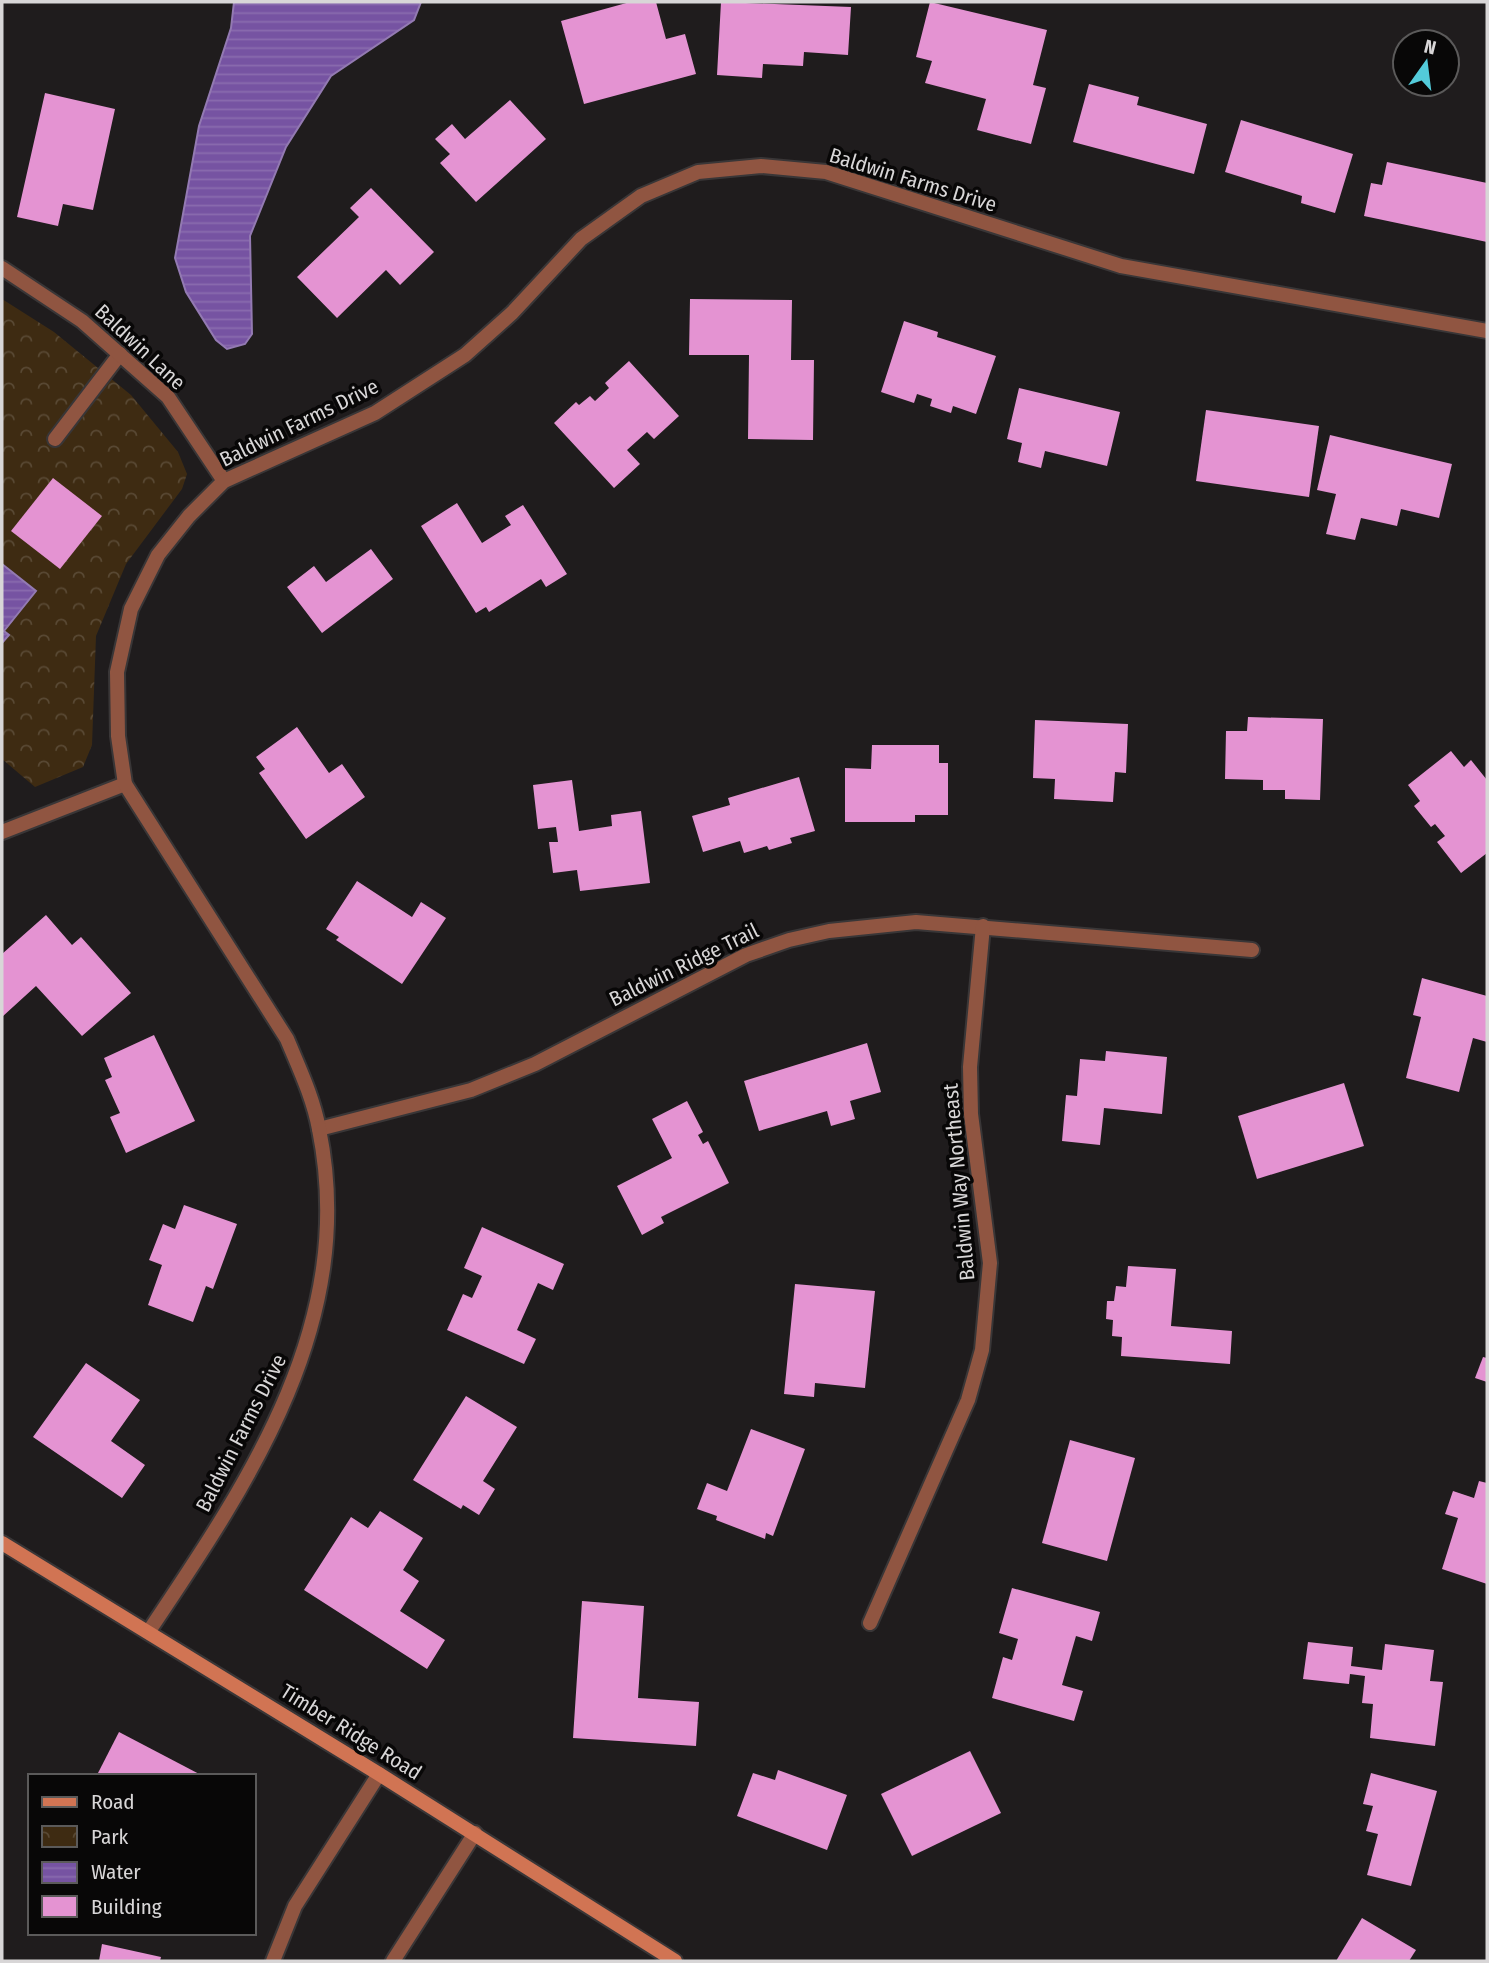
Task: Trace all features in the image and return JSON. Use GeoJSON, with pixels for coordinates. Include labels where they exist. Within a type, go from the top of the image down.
{"type":"FeatureCollection","features":[{"type":"Feature","properties":{"kind":"street","name":"Baldwin Farms Drive"},"geometry":{"type":"LineString","coordinates":[[149,1631],[229,1506],[303,1358],[317,1314],[326,1261],[327,1192],[319,1129],[306,1084],[287,1039],[125,784],[118,736],[117,673],[131,609],[158,555],[189,516],[224,481],[374,412],[465,355],[512,313],[581,239],[641,196],[698,172],[761,166],[826,172],[1121,266],[1487,331]]}},
{"type":"Feature","properties":{"kind":"street","name":"Baldwin Lane"},"geometry":{"type":"LineString","coordinates":[[2,268],[82,321],[168,397],[224,481]]}},
{"type":"Feature","properties":{"kind":"street"},"geometry":{"type":"LineString","coordinates":[[54,439],[120,354]]}},
{"type":"Feature","properties":{"kind":"street"},"geometry":{"type":"LineString","coordinates":[[2,832],[26,820],[125,784]]}},
{"type":"Feature","properties":{"kind":"street","name":"Baldwin Ridge Trail"},"geometry":{"type":"LineString","coordinates":[[319,1129],[471,1090],[536,1064],[746,955],[789,940],[869,925],[916,922],[1252,950]]}},
{"type":"Feature","properties":{"kind":"street","name":"Baldwin Way Northeast"},"geometry":{"type":"LineString","coordinates":[[870,1623],[968,1400],[982,1350],[990,1263],[971,1114],[970,1067],[983,926]]}},
{"type":"Feature","properties":{"kind":"street","name":"Timber Ridge Road"},"geometry":{"type":"LineString","coordinates":[[2,1543],[475,1833],[674,1961]]}},
{"type":"Feature","properties":{"kind":"street"},"geometry":{"type":"LineString","coordinates":[[273,1961],[295,1906],[379,1774]]}},
{"type":"Feature","properties":{"kind":"street"},"geometry":{"type":"LineString","coordinates":[[393,1961],[475,1833]]}},
{"type":"Feature","properties":{"kind":"green space"},"geometry":{"type":"Polygon","coordinates":[[[2,299],[54,332],[131,395],[178,452],[187,474],[182,489],[126,564],[96,636],[92,745],[83,767],[35,787],[2,759],[2,299]]]}},
{"type":"Feature","properties":{"kind":"water"},"geometry":{"type":"Polygon","coordinates":[[[234,2],[421,2],[414,20],[331,76],[286,147],[250,236],[252,334],[245,344],[227,349],[216,340],[186,292],[175,258],[199,126],[231,28],[234,2]]]}},
{"type":"Feature","properties":{"kind":"water"},"geometry":{"type":"Polygon","coordinates":[[[2,564],[36,591],[4,631],[9,635],[2,643],[2,564]]]}},
{"type":"Feature","properties":{"kind":"building"},"geometry":{"type":"Polygon","coordinates":[[[630,2],[656,2],[666,39],[685,34],[696,74],[584,104],[561,21],[630,2]]]}},
{"type":"Feature","properties":{"kind":"building"},"geometry":{"type":"Polygon","coordinates":[[[721,2],[851,7],[848,55],[804,52],[803,66],[763,64],[762,78],[717,75],[721,2]]]}},
{"type":"Feature","properties":{"kind":"building"},"geometry":{"type":"Polygon","coordinates":[[[930,2],[1047,30],[1033,85],[1046,88],[1031,144],[977,130],[986,99],[925,83],[932,61],[916,57],[930,2]]]}},
{"type":"Feature","properties":{"kind":"building"},"geometry":{"type":"Polygon","coordinates":[[[1089,84],[1139,97],[1137,105],[1207,124],[1194,174],[1073,142],[1089,84]]]}},
{"type":"Feature","properties":{"kind":"building"},"geometry":{"type":"Polygon","coordinates":[[[45,93],[115,109],[93,210],[63,204],[58,226],[17,217],[45,93]]]}},
{"type":"Feature","properties":{"kind":"building"},"geometry":{"type":"Polygon","coordinates":[[[510,100],[546,139],[476,202],[440,163],[450,154],[435,139],[452,124],[465,139],[510,100]]]}},
{"type":"Feature","properties":{"kind":"building"},"geometry":{"type":"Polygon","coordinates":[[[1241,120],[1353,154],[1335,213],[1301,203],[1302,196],[1225,172],[1241,120]]]}},
{"type":"Feature","properties":{"kind":"building"},"geometry":{"type":"Polygon","coordinates":[[[1387,162],[1487,183],[1487,242],[1364,216],[1371,183],[1382,185],[1387,162]]]}},
{"type":"Feature","properties":{"kind":"building"},"geometry":{"type":"Polygon","coordinates":[[[371,188],[434,252],[400,285],[386,270],[337,318],[297,277],[359,217],[350,208],[371,188]]]}},
{"type":"Feature","properties":{"kind":"building"},"geometry":{"type":"Polygon","coordinates":[[[690,299],[792,300],[791,360],[814,360],[813,440],[748,439],[749,355],[689,355],[690,299]]]}},
{"type":"Feature","properties":{"kind":"building"},"geometry":{"type":"Polygon","coordinates":[[[904,321],[938,332],[937,337],[996,356],[976,414],[953,406],[951,413],[930,406],[932,399],[917,394],[914,403],[881,392],[904,321]]]}},
{"type":"Feature","properties":{"kind":"building"},"geometry":{"type":"Polygon","coordinates":[[[629,361],[679,416],[654,439],[647,432],[627,450],[640,464],[614,488],[554,423],[576,402],[579,405],[590,396],[595,401],[609,388],[605,383],[629,361]]]}},
{"type":"Feature","properties":{"kind":"building"},"geometry":{"type":"Polygon","coordinates":[[[1019,388],[1120,412],[1107,466],[1045,451],[1041,468],[1018,462],[1022,443],[1007,439],[1019,388]]]}},
{"type":"Feature","properties":{"kind":"building"},"geometry":{"type":"Polygon","coordinates":[[[1206,410],[1319,426],[1309,497],[1196,481],[1206,410]]]}},
{"type":"Feature","properties":{"kind":"building"},"geometry":{"type":"Polygon","coordinates":[[[1330,435],[1452,464],[1439,518],[1401,509],[1397,526],[1361,518],[1355,540],[1326,534],[1336,494],[1317,490],[1330,435]]]}},
{"type":"Feature","properties":{"kind":"building"},"geometry":{"type":"Polygon","coordinates":[[[53,478],[102,516],[60,569],[11,531],[53,478]]]}},
{"type":"Feature","properties":{"kind":"building"},"geometry":{"type":"Polygon","coordinates":[[[457,503],[482,543],[511,525],[505,516],[523,505],[567,574],[546,587],[541,579],[489,612],[486,607],[476,613],[421,526],[457,503]]]}},
{"type":"Feature","properties":{"kind":"building"},"geometry":{"type":"Polygon","coordinates":[[[371,549],[393,579],[322,633],[287,587],[314,566],[326,582],[371,549]]]}},
{"type":"Feature","properties":{"kind":"building"},"geometry":{"type":"Polygon","coordinates":[[[1248,717],[1323,719],[1320,800],[1285,799],[1285,790],[1263,790],[1263,780],[1225,779],[1226,731],[1247,731],[1248,717]]]}},
{"type":"Feature","properties":{"kind":"building"},"geometry":{"type":"Polygon","coordinates":[[[1035,720],[1128,724],[1126,773],[1115,772],[1113,802],[1054,799],[1055,779],[1033,778],[1035,720]]]}},
{"type":"Feature","properties":{"kind":"building"},"geometry":{"type":"Polygon","coordinates":[[[297,727],[329,773],[342,764],[365,797],[306,839],[259,773],[265,769],[256,757],[297,727]]]}},
{"type":"Feature","properties":{"kind":"building"},"geometry":{"type":"Polygon","coordinates":[[[872,745],[939,745],[939,763],[948,763],[948,815],[915,815],[915,822],[845,822],[845,768],[871,769],[872,745]]]}},
{"type":"Feature","properties":{"kind":"building"},"geometry":{"type":"Polygon","coordinates":[[[1451,751],[1464,767],[1471,760],[1487,780],[1487,853],[1461,873],[1437,842],[1445,836],[1435,824],[1431,827],[1414,806],[1420,801],[1408,785],[1451,751]]]}},
{"type":"Feature","properties":{"kind":"building"},"geometry":{"type":"Polygon","coordinates":[[[799,777],[815,831],[790,838],[792,843],[769,850],[767,846],[744,853],[740,841],[703,852],[692,816],[730,805],[728,798],[799,777]]]}},
{"type":"Feature","properties":{"kind":"building"},"geometry":{"type":"Polygon","coordinates":[[[572,780],[579,831],[612,826],[611,815],[641,811],[650,883],[580,891],[577,870],[553,873],[549,842],[558,842],[556,827],[538,829],[533,785],[572,780]]]}},
{"type":"Feature","properties":{"kind":"building"},"geometry":{"type":"Polygon","coordinates":[[[357,881],[412,917],[421,902],[446,918],[402,984],[336,940],[339,937],[326,929],[357,881]]]}},
{"type":"Feature","properties":{"kind":"building"},"geometry":{"type":"Polygon","coordinates":[[[46,915],[72,945],[81,937],[131,993],[82,1036],[36,986],[2,1017],[2,954],[46,915]]]}},
{"type":"Feature","properties":{"kind":"building"},"geometry":{"type":"Polygon","coordinates":[[[1422,978],[1487,996],[1487,1042],[1473,1038],[1459,1092],[1406,1078],[1421,1017],[1413,1015],[1422,978]]]}},
{"type":"Feature","properties":{"kind":"building"},"geometry":{"type":"Polygon","coordinates":[[[154,1035],[195,1121],[126,1153],[110,1117],[120,1113],[105,1080],[112,1077],[104,1058],[154,1035]]]}},
{"type":"Feature","properties":{"kind":"building"},"geometry":{"type":"Polygon","coordinates":[[[867,1043],[881,1092],[850,1101],[855,1119],[831,1126],[827,1111],[759,1131],[744,1081],[867,1043]]]}},
{"type":"Feature","properties":{"kind":"building"},"geometry":{"type":"Polygon","coordinates":[[[1106,1051],[1167,1057],[1162,1114],[1104,1108],[1100,1145],[1062,1141],[1066,1095],[1077,1096],[1080,1059],[1105,1061],[1106,1051]]]}},
{"type":"Feature","properties":{"kind":"building"},"geometry":{"type":"Polygon","coordinates":[[[1344,1083],[1364,1146],[1257,1179],[1238,1116],[1344,1083]]]}},
{"type":"Feature","properties":{"kind":"building"},"geometry":{"type":"Polygon","coordinates":[[[687,1101],[703,1132],[698,1135],[703,1144],[708,1141],[729,1183],[661,1217],[664,1223],[642,1235],[617,1186],[672,1158],[652,1119],[687,1101]]]}},
{"type":"Feature","properties":{"kind":"building"},"geometry":{"type":"Polygon","coordinates":[[[184,1205],[237,1224],[213,1289],[206,1286],[193,1322],[148,1305],[162,1265],[149,1260],[163,1224],[175,1229],[184,1205]]]}},
{"type":"Feature","properties":{"kind":"building"},"geometry":{"type":"Polygon","coordinates":[[[482,1227],[564,1264],[553,1290],[538,1283],[517,1330],[536,1339],[524,1364],[447,1330],[463,1294],[472,1298],[482,1276],[464,1268],[482,1227]]]}},
{"type":"Feature","properties":{"kind":"building"},"geometry":{"type":"Polygon","coordinates":[[[1128,1266],[1176,1269],[1171,1326],[1232,1331],[1230,1364],[1121,1356],[1122,1337],[1112,1336],[1113,1320],[1106,1319],[1107,1301],[1114,1301],[1116,1286],[1126,1287],[1128,1266]]]}},
{"type":"Feature","properties":{"kind":"building"},"geometry":{"type":"Polygon","coordinates":[[[795,1284],[875,1291],[865,1388],[815,1383],[814,1397],[784,1394],[795,1284]]]}},
{"type":"Feature","properties":{"kind":"building"},"geometry":{"type":"Polygon","coordinates":[[[1483,1357],[1487,1358],[1487,1382],[1475,1378],[1483,1357]]]}},
{"type":"Feature","properties":{"kind":"building"},"geometry":{"type":"Polygon","coordinates":[[[86,1363],[140,1400],[111,1441],[145,1465],[122,1498],[33,1437],[86,1363]]]}},
{"type":"Feature","properties":{"kind":"building"},"geometry":{"type":"Polygon","coordinates":[[[466,1396],[517,1427],[483,1481],[495,1489],[479,1515],[463,1505],[461,1509],[413,1480],[466,1396]]]}},
{"type":"Feature","properties":{"kind":"building"},"geometry":{"type":"Polygon","coordinates":[[[751,1429],[805,1449],[773,1536],[766,1533],[765,1539],[716,1520],[717,1516],[697,1509],[707,1483],[727,1491],[751,1429]]]}},
{"type":"Feature","properties":{"kind":"building"},"geometry":{"type":"Polygon","coordinates":[[[1070,1440],[1135,1458],[1107,1561],[1042,1543],[1070,1440]]]}},
{"type":"Feature","properties":{"kind":"building"},"geometry":{"type":"Polygon","coordinates":[[[1479,1481],[1487,1483],[1487,1584],[1442,1569],[1458,1518],[1445,1514],[1453,1491],[1474,1498],[1479,1481]]]}},
{"type":"Feature","properties":{"kind":"building"},"geometry":{"type":"Polygon","coordinates":[[[380,1511],[423,1538],[403,1570],[419,1581],[400,1611],[445,1640],[427,1669],[304,1590],[351,1517],[368,1528],[380,1511]]]}},
{"type":"Feature","properties":{"kind":"building"},"geometry":{"type":"Polygon","coordinates":[[[1012,1588],[1100,1612],[1092,1641],[1076,1636],[1062,1685],[1083,1691],[1074,1721],[992,1698],[1003,1657],[1012,1660],[1018,1639],[999,1633],[1012,1588]]]}},
{"type":"Feature","properties":{"kind":"building"},"geometry":{"type":"Polygon","coordinates":[[[582,1601],[644,1606],[638,1698],[699,1702],[696,1746],[573,1738],[582,1601]]]}},
{"type":"Feature","properties":{"kind":"building"},"geometry":{"type":"Polygon","coordinates":[[[1308,1642],[1353,1647],[1351,1666],[1382,1670],[1385,1644],[1434,1650],[1430,1681],[1443,1682],[1435,1746],[1370,1738],[1373,1704],[1362,1703],[1365,1676],[1350,1674],[1349,1684],[1303,1679],[1308,1642]]]}},
{"type":"Feature","properties":{"kind":"building"},"geometry":{"type":"Polygon","coordinates":[[[119,1732],[199,1774],[100,1774],[98,1773],[119,1732]]]}},
{"type":"Feature","properties":{"kind":"building"},"geometry":{"type":"Polygon","coordinates":[[[970,1751],[1001,1813],[912,1856],[881,1794],[970,1751]]]}},
{"type":"Feature","properties":{"kind":"building"},"geometry":{"type":"Polygon","coordinates":[[[778,1770],[847,1795],[827,1850],[737,1816],[753,1773],[775,1780],[778,1770]]]}},
{"type":"Feature","properties":{"kind":"building"},"geometry":{"type":"Polygon","coordinates":[[[1371,1773],[1437,1791],[1411,1886],[1367,1875],[1378,1834],[1366,1831],[1373,1806],[1363,1804],[1371,1773]]]}},
{"type":"Feature","properties":{"kind":"building"},"geometry":{"type":"Polygon","coordinates":[[[1362,1918],[1416,1950],[1409,1961],[1336,1961],[1362,1918]]]}},
{"type":"Feature","properties":{"kind":"building"},"geometry":{"type":"Polygon","coordinates":[[[102,1944],[161,1957],[160,1961],[99,1961],[102,1944]]]}}]}
